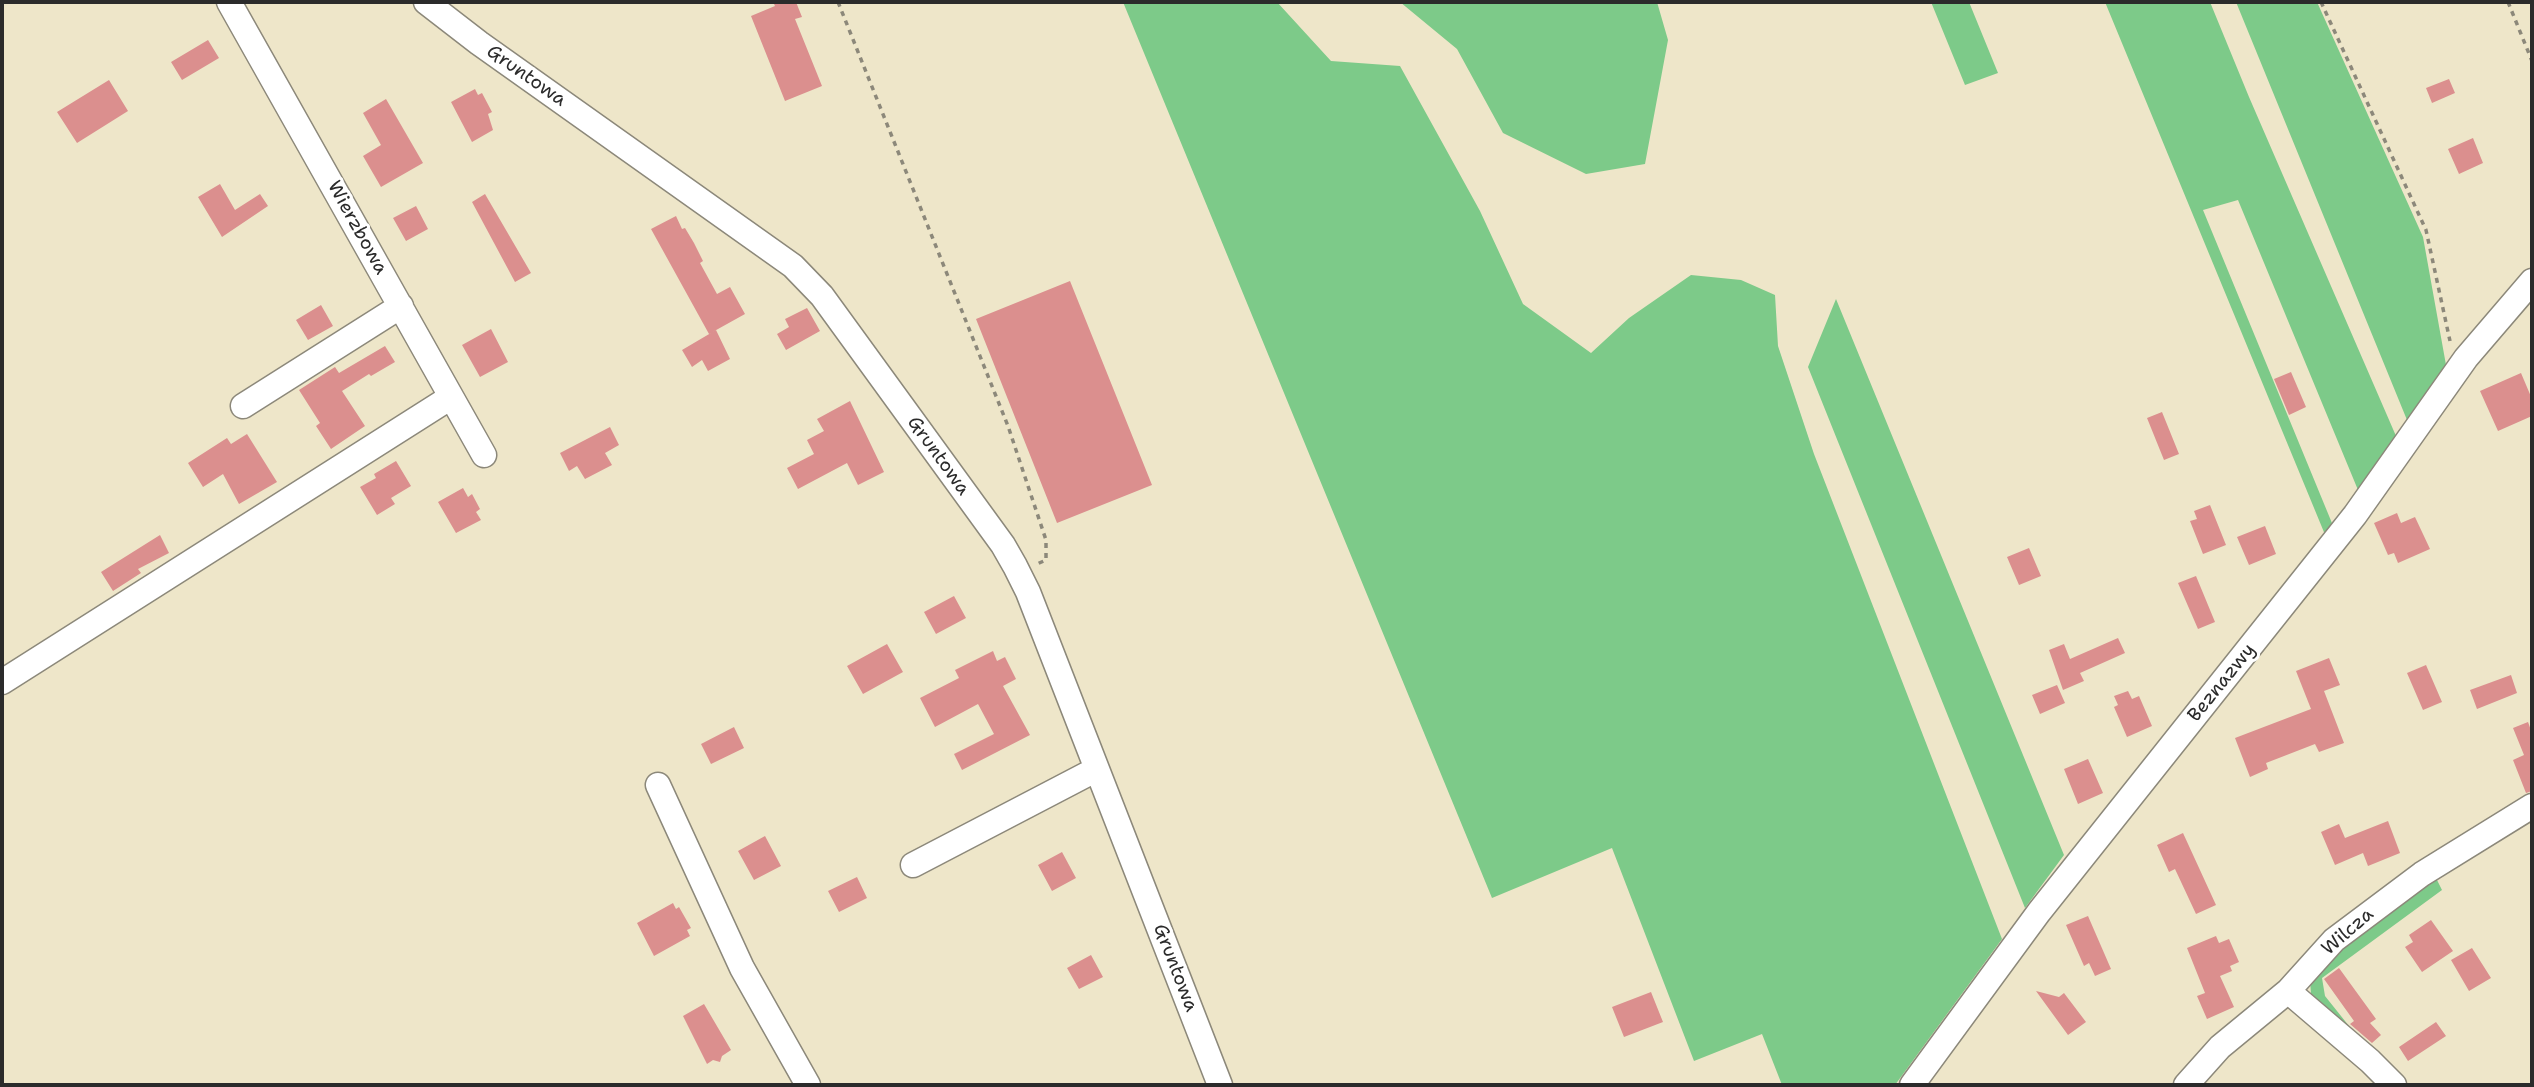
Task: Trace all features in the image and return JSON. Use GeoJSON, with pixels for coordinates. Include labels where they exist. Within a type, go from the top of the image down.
{"type":"FeatureCollection","features":[{"type":"Feature","properties":{"kind":"street","name":"Wierzbowa"},"geometry":{"type":"LineString","coordinates":[[229,2],[484,456]]}},
{"type":"Feature","properties":{"kind":"street","name":"Gruntowa"},"geometry":{"type":"LineString","coordinates":[[426,2],[808,279],[1003,545],[1019,573],[1220,1085]]}},
{"type":"Feature","properties":{"kind":"street","name":"Beznazwy"},"geometry":{"type":"LineString","coordinates":[[1912,1085],[2047,901],[2355,515],[2457,370],[2532,281]]}},
{"type":"Feature","properties":{"kind":"street"},"geometry":{"type":"LineString","coordinates":[[243,406],[401,306]]}},
{"type":"Feature","properties":{"kind":"street"},"geometry":{"type":"LineString","coordinates":[[2,682],[451,397]]}},
{"type":"Feature","properties":{"kind":"street"},"geometry":{"type":"LineString","coordinates":[[913,865],[1097,769]]}},
{"type":"Feature","properties":{"kind":"street"},"geometry":{"type":"LineString","coordinates":[[658,785],[742,968],[808,1085]]}},
{"type":"Feature","properties":{"kind":"street","name":"Wilcza"},"geometry":{"type":"LineString","coordinates":[[2186,1085],[2220,1047],[2288,991],[2334,940],[2423,874],[2532,806]]}},
{"type":"Feature","properties":{"kind":"street"},"geometry":{"type":"LineString","coordinates":[[2288,991],[2394,1085]]}},
{"type":"Feature","properties":{"kind":"path"},"geometry":{"type":"LineString","coordinates":[[838,2],[1008,426],[1046,540],[1046,560],[1019,573]]}},
{"type":"Feature","properties":{"kind":"path"},"geometry":{"type":"LineString","coordinates":[[2321,2],[2426,230],[2457,370]]}},
{"type":"Feature","properties":{"kind":"path"},"geometry":{"type":"LineString","coordinates":[[2508,2],[2532,61]]}},
{"type":"Feature","properties":{"kind":"green space"},"geometry":{"type":"Polygon","coordinates":[[[1123,2],[1277,2],[1331,61],[1400,66],[1480,211],[1523,304],[1591,353],[1629,318],[1691,275],[1741,280],[1775,295],[1778,346],[1814,454],[2002,939],[1895,1085],[1782,1085],[1762,1034],[1694,1061],[1612,848],[1492,898],[1123,2]]]}},
{"type":"Feature","properties":{"kind":"green space"},"geometry":{"type":"Polygon","coordinates":[[[1400,2],[1657,2],[1668,40],[1645,164],[1586,174],[1503,133],[1457,49],[1400,2]]]}},
{"type":"Feature","properties":{"kind":"green space"},"geometry":{"type":"Polygon","coordinates":[[[1931,2],[1969,2],[1998,73],[1965,85],[1931,2]]]}},
{"type":"Feature","properties":{"kind":"green space"},"geometry":{"type":"Polygon","coordinates":[[[2105,2],[2210,2],[2396,436],[2358,490],[2238,200],[2203,210],[2334,528],[2326,537],[2105,2]]]}},
{"type":"Feature","properties":{"kind":"green space"},"geometry":{"type":"Polygon","coordinates":[[[2236,2],[2317,2],[2423,237],[2446,365],[2407,420],[2236,2]]]}},
{"type":"Feature","properties":{"kind":"green space"},"geometry":{"type":"Polygon","coordinates":[[[1836,299],[2064,855],[2025,908],[1808,367],[1836,299]]]}},
{"type":"Feature","properties":{"kind":"green space"},"geometry":{"type":"Polygon","coordinates":[[[2435,876],[2442,890],[2322,978],[2325,996],[2372,1049],[2311,994],[2310,980],[2314,968],[2435,876]]]}},
{"type":"Feature","properties":{"kind":"building"},"geometry":{"type":"Polygon","coordinates":[[[773,2],[796,2],[802,17],[795,19],[822,86],[785,101],[751,16],[775,6],[773,2]]]}},
{"type":"Feature","properties":{"kind":"building"},"geometry":{"type":"Polygon","coordinates":[[[208,40],[219,58],[182,80],[171,62],[208,40]]]}},
{"type":"Feature","properties":{"kind":"building"},"geometry":{"type":"Polygon","coordinates":[[[2449,79],[2455,93],[2432,103],[2426,88],[2449,79]]]}},
{"type":"Feature","properties":{"kind":"building"},"geometry":{"type":"Polygon","coordinates":[[[109,80],[128,111],[77,143],[57,112],[109,80]]]}},
{"type":"Feature","properties":{"kind":"building"},"geometry":{"type":"Polygon","coordinates":[[[475,89],[478,95],[482,93],[492,112],[488,114],[493,130],[472,142],[451,102],[475,89]]]}},
{"type":"Feature","properties":{"kind":"building"},"geometry":{"type":"Polygon","coordinates":[[[386,99],[423,163],[381,187],[363,156],[381,145],[363,113],[386,99]]]}},
{"type":"Feature","properties":{"kind":"building"},"geometry":{"type":"Polygon","coordinates":[[[2473,138],[2483,163],[2459,174],[2448,149],[2473,138]]]}},
{"type":"Feature","properties":{"kind":"building"},"geometry":{"type":"Polygon","coordinates":[[[220,184],[235,210],[260,194],[268,206],[222,237],[198,197],[220,184]]]}},
{"type":"Feature","properties":{"kind":"building"},"geometry":{"type":"Polygon","coordinates":[[[485,194],[531,273],[515,282],[472,202],[485,194]]]}},
{"type":"Feature","properties":{"kind":"building"},"geometry":{"type":"Polygon","coordinates":[[[416,206],[428,229],[406,241],[393,218],[416,206]]]}},
{"type":"Feature","properties":{"kind":"building"},"geometry":{"type":"Polygon","coordinates":[[[676,216],[682,229],[685,228],[694,243],[703,261],[700,263],[717,294],[730,287],[745,314],[709,334],[651,229],[676,216]]]}},
{"type":"Feature","properties":{"kind":"building"},"geometry":{"type":"Polygon","coordinates":[[[1070,281],[1152,485],[1057,523],[976,319],[1070,281]]]}},
{"type":"Feature","properties":{"kind":"building"},"geometry":{"type":"Polygon","coordinates":[[[321,305],[333,326],[308,340],[296,320],[321,305]]]}},
{"type":"Feature","properties":{"kind":"building"},"geometry":{"type":"Polygon","coordinates":[[[807,308],[820,331],[786,350],[777,334],[789,327],[785,319],[807,308]]]}},
{"type":"Feature","properties":{"kind":"building"},"geometry":{"type":"Polygon","coordinates":[[[491,329],[508,362],[480,377],[462,345],[491,329]]]}},
{"type":"Feature","properties":{"kind":"building"},"geometry":{"type":"Polygon","coordinates":[[[716,330],[730,359],[708,371],[702,360],[692,367],[682,350],[716,330]]]}},
{"type":"Feature","properties":{"kind":"building"},"geometry":{"type":"Polygon","coordinates":[[[385,346],[395,362],[342,391],[365,426],[331,449],[316,426],[320,423],[299,390],[335,367],[339,373],[385,346]]]}},
{"type":"Feature","properties":{"kind":"building"},"geometry":{"type":"Polygon","coordinates":[[[2291,372],[2306,407],[2289,415],[2274,379],[2291,372]]]}},
{"type":"Feature","properties":{"kind":"building"},"geometry":{"type":"Polygon","coordinates":[[[2521,373],[2532,399],[2532,416],[2498,431],[2480,391],[2521,373]]]}},
{"type":"Feature","properties":{"kind":"building"},"geometry":{"type":"Polygon","coordinates":[[[850,401],[884,472],[858,485],[847,463],[798,489],[787,468],[814,454],[807,440],[824,431],[817,419],[850,401]]]}},
{"type":"Feature","properties":{"kind":"building"},"geometry":{"type":"Polygon","coordinates":[[[2162,412],[2179,454],[2164,460],[2147,418],[2162,412]]]}},
{"type":"Feature","properties":{"kind":"building"},"geometry":{"type":"Polygon","coordinates":[[[610,427],[619,445],[605,453],[612,465],[585,479],[577,466],[569,471],[560,453],[610,427]]]}},
{"type":"Feature","properties":{"kind":"building"},"geometry":{"type":"Polygon","coordinates":[[[247,434],[277,482],[239,504],[223,474],[203,487],[188,463],[227,438],[231,444],[247,434]]]}},
{"type":"Feature","properties":{"kind":"building"},"geometry":{"type":"Polygon","coordinates":[[[396,461],[411,486],[391,498],[395,504],[377,515],[360,487],[376,478],[374,474],[396,461]]]}},
{"type":"Feature","properties":{"kind":"building"},"geometry":{"type":"Polygon","coordinates":[[[463,488],[468,497],[472,494],[480,509],[476,512],[481,520],[456,533],[438,502],[463,488]]]}},
{"type":"Feature","properties":{"kind":"building"},"geometry":{"type":"Polygon","coordinates":[[[2210,505],[2226,545],[2203,554],[2190,521],[2197,519],[2194,511],[2210,505]]]}},
{"type":"Feature","properties":{"kind":"building"},"geometry":{"type":"Polygon","coordinates":[[[2397,513],[2401,523],[2415,517],[2430,549],[2398,563],[2394,553],[2388,555],[2374,523],[2397,513]]]}},
{"type":"Feature","properties":{"kind":"building"},"geometry":{"type":"Polygon","coordinates":[[[2265,526],[2276,554],[2249,565],[2237,537],[2265,526]]]}},
{"type":"Feature","properties":{"kind":"building"},"geometry":{"type":"Polygon","coordinates":[[[160,535],[169,553],[138,569],[141,573],[113,591],[101,572],[160,535]]]}},
{"type":"Feature","properties":{"kind":"building"},"geometry":{"type":"Polygon","coordinates":[[[2029,548],[2041,576],[2019,585],[2007,557],[2029,548]]]}},
{"type":"Feature","properties":{"kind":"building"},"geometry":{"type":"Polygon","coordinates":[[[2196,576],[2215,622],[2198,629],[2178,583],[2196,576]]]}},
{"type":"Feature","properties":{"kind":"building"},"geometry":{"type":"Polygon","coordinates":[[[954,596],[966,618],[936,634],[924,612],[954,596]]]}},
{"type":"Feature","properties":{"kind":"building"},"geometry":{"type":"Polygon","coordinates":[[[2118,638],[2125,653],[2080,673],[2084,681],[2063,690],[2049,650],[2064,644],[2070,659],[2118,638]]]}},
{"type":"Feature","properties":{"kind":"building"},"geometry":{"type":"Polygon","coordinates":[[[887,644],[903,672],[863,694],[847,666],[887,644]]]}},
{"type":"Feature","properties":{"kind":"building"},"geometry":{"type":"Polygon","coordinates":[[[993,651],[997,661],[1005,657],[1016,679],[1003,686],[1030,735],[962,770],[954,754],[994,734],[978,704],[935,727],[920,698],[959,678],[955,670],[993,651]]]}},
{"type":"Feature","properties":{"kind":"building"},"geometry":{"type":"Polygon","coordinates":[[[2329,658],[2340,685],[2324,691],[2344,743],[2319,752],[2315,744],[2266,763],[2268,769],[2250,777],[2235,738],[2311,709],[2296,671],[2329,658]]]}},
{"type":"Feature","properties":{"kind":"building"},"geometry":{"type":"Polygon","coordinates":[[[2426,665],[2442,702],[2423,710],[2407,673],[2426,665]]]}},
{"type":"Feature","properties":{"kind":"building"},"geometry":{"type":"Polygon","coordinates":[[[2511,675],[2517,693],[2477,709],[2470,690],[2511,675]]]}},
{"type":"Feature","properties":{"kind":"building"},"geometry":{"type":"Polygon","coordinates":[[[2057,685],[2065,703],[2040,714],[2032,695],[2057,685]]]}},
{"type":"Feature","properties":{"kind":"building"},"geometry":{"type":"Polygon","coordinates":[[[2128,691],[2132,699],[2139,696],[2152,726],[2127,737],[2114,707],[2118,705],[2114,696],[2128,691]]]}},
{"type":"Feature","properties":{"kind":"building"},"geometry":{"type":"Polygon","coordinates":[[[2528,722],[2532,733],[2532,791],[2526,793],[2513,760],[2524,755],[2513,728],[2528,722]]]}},
{"type":"Feature","properties":{"kind":"building"},"geometry":{"type":"Polygon","coordinates":[[[734,727],[744,748],[711,764],[701,744],[734,727]]]}},
{"type":"Feature","properties":{"kind":"building"},"geometry":{"type":"Polygon","coordinates":[[[2088,759],[2103,793],[2078,804],[2064,769],[2088,759]]]}},
{"type":"Feature","properties":{"kind":"building"},"geometry":{"type":"Polygon","coordinates":[[[2388,821],[2400,853],[2368,866],[2363,853],[2335,865],[2321,832],[2339,824],[2345,838],[2388,821]]]}},
{"type":"Feature","properties":{"kind":"building"},"geometry":{"type":"Polygon","coordinates":[[[2183,833],[2216,905],[2196,914],[2175,869],[2169,872],[2157,845],[2183,833]]]}},
{"type":"Feature","properties":{"kind":"building"},"geometry":{"type":"Polygon","coordinates":[[[765,836],[781,866],[754,880],[738,851],[765,836]]]}},
{"type":"Feature","properties":{"kind":"building"},"geometry":{"type":"Polygon","coordinates":[[[1062,852],[1076,878],[1052,891],[1038,865],[1062,852]]]}},
{"type":"Feature","properties":{"kind":"building"},"geometry":{"type":"Polygon","coordinates":[[[857,877],[867,898],[839,912],[828,891],[857,877]]]}},
{"type":"Feature","properties":{"kind":"building"},"geometry":{"type":"Polygon","coordinates":[[[673,903],[676,909],[679,907],[691,928],[687,930],[690,936],[654,956],[637,923],[673,903]]]}},
{"type":"Feature","properties":{"kind":"building"},"geometry":{"type":"Polygon","coordinates":[[[2088,916],[2111,969],[2095,976],[2089,963],[2084,966],[2066,925],[2088,916]]]}},
{"type":"Feature","properties":{"kind":"building"},"geometry":{"type":"Polygon","coordinates":[[[2431,920],[2453,951],[2422,972],[2405,947],[2413,942],[2409,935],[2431,920]]]}},
{"type":"Feature","properties":{"kind":"building"},"geometry":{"type":"Polygon","coordinates":[[[2216,936],[2219,943],[2229,939],[2239,962],[2230,966],[2232,971],[2220,976],[2234,1007],[2207,1019],[2197,996],[2205,993],[2187,948],[2216,936]]]}},
{"type":"Feature","properties":{"kind":"building"},"geometry":{"type":"Polygon","coordinates":[[[2472,948],[2491,978],[2469,991],[2451,960],[2472,948]]]}},
{"type":"Feature","properties":{"kind":"building"},"geometry":{"type":"Polygon","coordinates":[[[1091,955],[1103,977],[1079,989],[1067,968],[1091,955]]]}},
{"type":"Feature","properties":{"kind":"building"},"geometry":{"type":"Polygon","coordinates":[[[2339,968],[2376,1019],[2370,1023],[2381,1035],[2372,1043],[2350,1024],[2354,1021],[2324,979],[2339,968]]]}},
{"type":"Feature","properties":{"kind":"building"},"geometry":{"type":"Polygon","coordinates":[[[2036,991],[2059,997],[2064,993],[2086,1022],[2068,1035],[2036,991]]]}},
{"type":"Feature","properties":{"kind":"building"},"geometry":{"type":"Polygon","coordinates":[[[1651,992],[1663,1022],[1624,1037],[1612,1007],[1651,992]]]}},
{"type":"Feature","properties":{"kind":"building"},"geometry":{"type":"Polygon","coordinates":[[[704,1004],[731,1050],[722,1056],[720,1062],[713,1060],[707,1064],[683,1016],[704,1004]]]}},
{"type":"Feature","properties":{"kind":"building"},"geometry":{"type":"Polygon","coordinates":[[[2436,1022],[2446,1036],[2408,1061],[2399,1047],[2436,1022]]]}}]}
